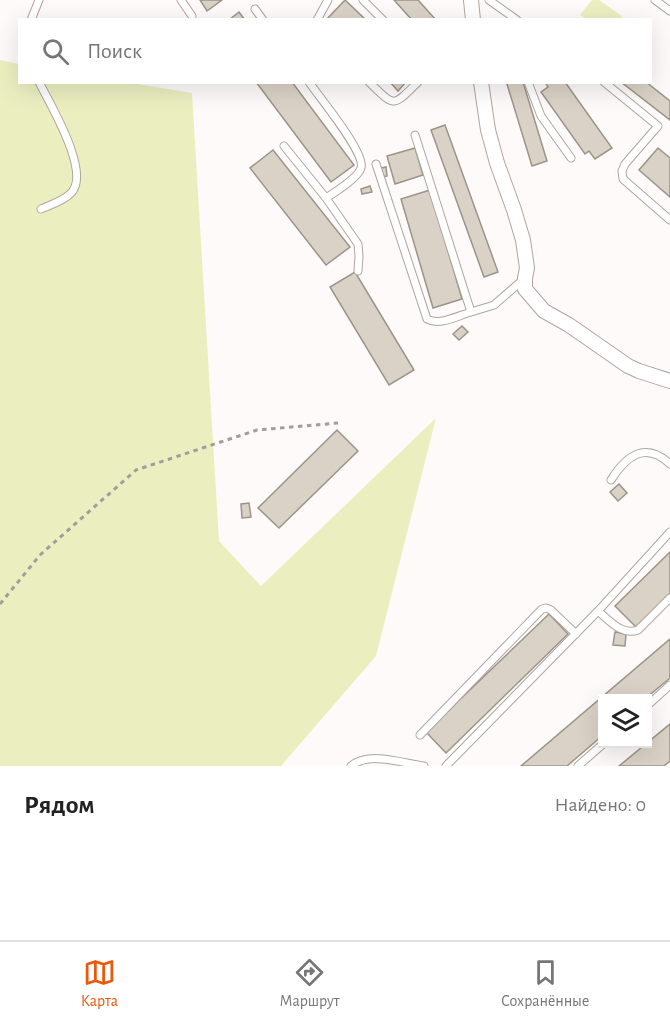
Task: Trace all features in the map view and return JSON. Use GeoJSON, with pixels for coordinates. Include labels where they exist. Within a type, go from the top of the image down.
{"type":"FeatureCollection","features":[{"type":"Feature","properties":{"kind":"street"},"geometry":{"type":"LineString","coordinates":[[471,0],[473,18]]}},
{"type":"Feature","properties":{"kind":"street"},"geometry":{"type":"LineString","coordinates":[[481,84],[488,130],[496,163],[523,240],[527,268],[525,290],[544,311],[569,325],[628,366],[670,381]]}},
{"type":"Feature","properties":{"kind":"lane"},"geometry":{"type":"LineString","coordinates":[[32,18],[39,0]]}},
{"type":"Feature","properties":{"kind":"lane"},"geometry":{"type":"LineString","coordinates":[[181,0],[192,16]]}},
{"type":"Feature","properties":{"kind":"lane"},"geometry":{"type":"LineString","coordinates":[[318,18],[328,0]]}},
{"type":"Feature","properties":{"kind":"lane"},"geometry":{"type":"LineString","coordinates":[[363,0],[381,18]]}},
{"type":"Feature","properties":{"kind":"lane"},"geometry":{"type":"LineString","coordinates":[[489,0],[514,18]]}},
{"type":"Feature","properties":{"kind":"lane"},"geometry":{"type":"LineString","coordinates":[[656,0],[670,12]]}},
{"type":"Feature","properties":{"kind":"lane"},"geometry":{"type":"LineString","coordinates":[[255,9],[262,18]]}},
{"type":"Feature","properties":{"kind":"lane"},"geometry":{"type":"LineString","coordinates":[[40,84],[67,140],[77,169],[77,185],[70,195],[41,209]]}},
{"type":"Feature","properties":{"kind":"lane"},"geometry":{"type":"LineString","coordinates":[[310,84],[357,148],[362,162],[357,175],[326,198]]}},
{"type":"Feature","properties":{"kind":"lane"},"geometry":{"type":"LineString","coordinates":[[371,84],[393,103],[399,101],[416,84]]}},
{"type":"Feature","properties":{"kind":"lane"},"geometry":{"type":"LineString","coordinates":[[529,84],[541,116],[571,158]]}},
{"type":"Feature","properties":{"kind":"lane"},"geometry":{"type":"LineString","coordinates":[[606,84],[658,126],[625,164],[622,171],[623,179],[670,220]]}},
{"type":"Feature","properties":{"kind":"lane"},"geometry":{"type":"LineString","coordinates":[[415,135],[471,312]]}},
{"type":"Feature","properties":{"kind":"lane"},"geometry":{"type":"LineString","coordinates":[[284,146],[326,198],[358,244],[358,271]]}},
{"type":"Feature","properties":{"kind":"lane"},"geometry":{"type":"LineString","coordinates":[[376,164],[427,319],[434,323],[494,305],[525,278]]}},
{"type":"Feature","properties":{"kind":"lane"},"geometry":{"type":"LineString","coordinates":[[611,480],[621,464],[636,454],[652,454],[664,458],[670,464]]}},
{"type":"Feature","properties":{"kind":"lane"},"geometry":{"type":"LineString","coordinates":[[446,766],[576,634],[670,532]]}},
{"type":"Feature","properties":{"kind":"lane"},"geometry":{"type":"LineString","coordinates":[[598,611],[618,628],[632,632],[638,630],[670,598]]}},
{"type":"Feature","properties":{"kind":"lane"},"geometry":{"type":"LineString","coordinates":[[420,735],[542,609],[551,610],[576,634]]}},
{"type":"Feature","properties":{"kind":"lane"},"geometry":{"type":"LineString","coordinates":[[652,701],[670,685]]}},
{"type":"Feature","properties":{"kind":"lane"},"geometry":{"type":"LineString","coordinates":[[578,766],[598,748]]}},
{"type":"Feature","properties":{"kind":"lane"},"geometry":{"type":"LineString","coordinates":[[372,758],[376,766]]}},
{"type":"Feature","properties":{"kind":"lane"},"geometry":{"type":"LineString","coordinates":[[351,766],[372,758],[424,766]]}},
{"type":"Feature","properties":{"kind":"path"},"geometry":{"type":"LineString","coordinates":[[0,604],[40,555],[136,470],[257,430],[338,423]]}},
{"type":"Feature","properties":{"kind":"green space"},"geometry":{"type":"Polygon","coordinates":[[[592,0],[599,0],[622,16],[621,18],[584,18],[580,15],[592,0]]]}},
{"type":"Feature","properties":{"kind":"green space"},"geometry":{"type":"Polygon","coordinates":[[[0,60],[18,64],[18,84],[137,84],[192,93],[219,541],[261,586],[436,418],[376,656],[281,766],[0,766],[0,60]]]}},
{"type":"Feature","properties":{"kind":"building"},"geometry":{"type":"Polygon","coordinates":[[[200,0],[222,0],[207,11],[200,0]]]}},
{"type":"Feature","properties":{"kind":"building"},"geometry":{"type":"Polygon","coordinates":[[[345,0],[364,18],[328,18],[345,0]]]}},
{"type":"Feature","properties":{"kind":"building"},"geometry":{"type":"Polygon","coordinates":[[[394,0],[418,0],[434,18],[410,18],[394,0]]]}},
{"type":"Feature","properties":{"kind":"building"},"geometry":{"type":"Polygon","coordinates":[[[239,12],[244,18],[232,18],[239,12]]]}},
{"type":"Feature","properties":{"kind":"building"},"geometry":{"type":"Polygon","coordinates":[[[258,84],[293,84],[354,165],[331,182],[258,84]]]}},
{"type":"Feature","properties":{"kind":"building"},"geometry":{"type":"Polygon","coordinates":[[[392,84],[404,84],[398,91],[392,84]]]}},
{"type":"Feature","properties":{"kind":"building"},"geometry":{"type":"Polygon","coordinates":[[[507,84],[524,84],[547,161],[532,166],[507,84]]]}},
{"type":"Feature","properties":{"kind":"building"},"geometry":{"type":"Polygon","coordinates":[[[546,84],[566,84],[612,148],[595,159],[589,151],[585,154],[541,92],[548,87],[546,84]]]}},
{"type":"Feature","properties":{"kind":"building"},"geometry":{"type":"Polygon","coordinates":[[[624,84],[649,84],[670,101],[670,120],[624,84]]]}},
{"type":"Feature","properties":{"kind":"building"},"geometry":{"type":"Polygon","coordinates":[[[445,125],[498,272],[484,277],[431,130],[445,125]]]}},
{"type":"Feature","properties":{"kind":"building"},"geometry":{"type":"Polygon","coordinates":[[[415,148],[423,175],[395,184],[387,156],[415,148]]]}},
{"type":"Feature","properties":{"kind":"building"},"geometry":{"type":"Polygon","coordinates":[[[658,148],[670,158],[670,197],[639,170],[658,148]]]}},
{"type":"Feature","properties":{"kind":"building"},"geometry":{"type":"Polygon","coordinates":[[[273,150],[350,247],[326,265],[250,168],[273,150]]]}},
{"type":"Feature","properties":{"kind":"building"},"geometry":{"type":"Polygon","coordinates":[[[386,167],[387,176],[382,177],[381,168],[386,167]]]}},
{"type":"Feature","properties":{"kind":"building"},"geometry":{"type":"Polygon","coordinates":[[[370,186],[372,192],[362,194],[361,189],[370,186]]]}},
{"type":"Feature","properties":{"kind":"building"},"geometry":{"type":"Polygon","coordinates":[[[430,190],[462,299],[433,308],[401,199],[430,190]]]}},
{"type":"Feature","properties":{"kind":"building"},"geometry":{"type":"Polygon","coordinates":[[[355,272],[414,370],[389,385],[330,287],[355,272]]]}},
{"type":"Feature","properties":{"kind":"building"},"geometry":{"type":"Polygon","coordinates":[[[462,326],[468,332],[459,340],[453,334],[462,326]]]}},
{"type":"Feature","properties":{"kind":"building"},"geometry":{"type":"Polygon","coordinates":[[[337,430],[358,451],[279,528],[258,508],[337,430]]]}},
{"type":"Feature","properties":{"kind":"building"},"geometry":{"type":"Polygon","coordinates":[[[619,484],[627,493],[618,501],[610,492],[619,484]]]}},
{"type":"Feature","properties":{"kind":"building"},"geometry":{"type":"Polygon","coordinates":[[[249,503],[251,517],[242,518],[241,504],[249,503]]]}},
{"type":"Feature","properties":{"kind":"building"},"geometry":{"type":"Polygon","coordinates":[[[670,552],[670,593],[636,627],[615,606],[670,552]]]}},
{"type":"Feature","properties":{"kind":"building"},"geometry":{"type":"Polygon","coordinates":[[[549,614],[568,634],[446,753],[426,732],[549,614]]]}},
{"type":"Feature","properties":{"kind":"building"},"geometry":{"type":"Polygon","coordinates":[[[615,632],[626,634],[625,646],[613,645],[615,632]]]}},
{"type":"Feature","properties":{"kind":"building"},"geometry":{"type":"Polygon","coordinates":[[[670,639],[670,678],[651,694],[605,694],[670,639]]]}},
{"type":"Feature","properties":{"kind":"building"},"geometry":{"type":"Polygon","coordinates":[[[598,700],[598,739],[567,766],[521,766],[598,700]]]}},
{"type":"Feature","properties":{"kind":"building"},"geometry":{"type":"Polygon","coordinates":[[[670,724],[670,761],[664,766],[619,766],[641,748],[652,748],[652,739],[670,724]]]}}]}
